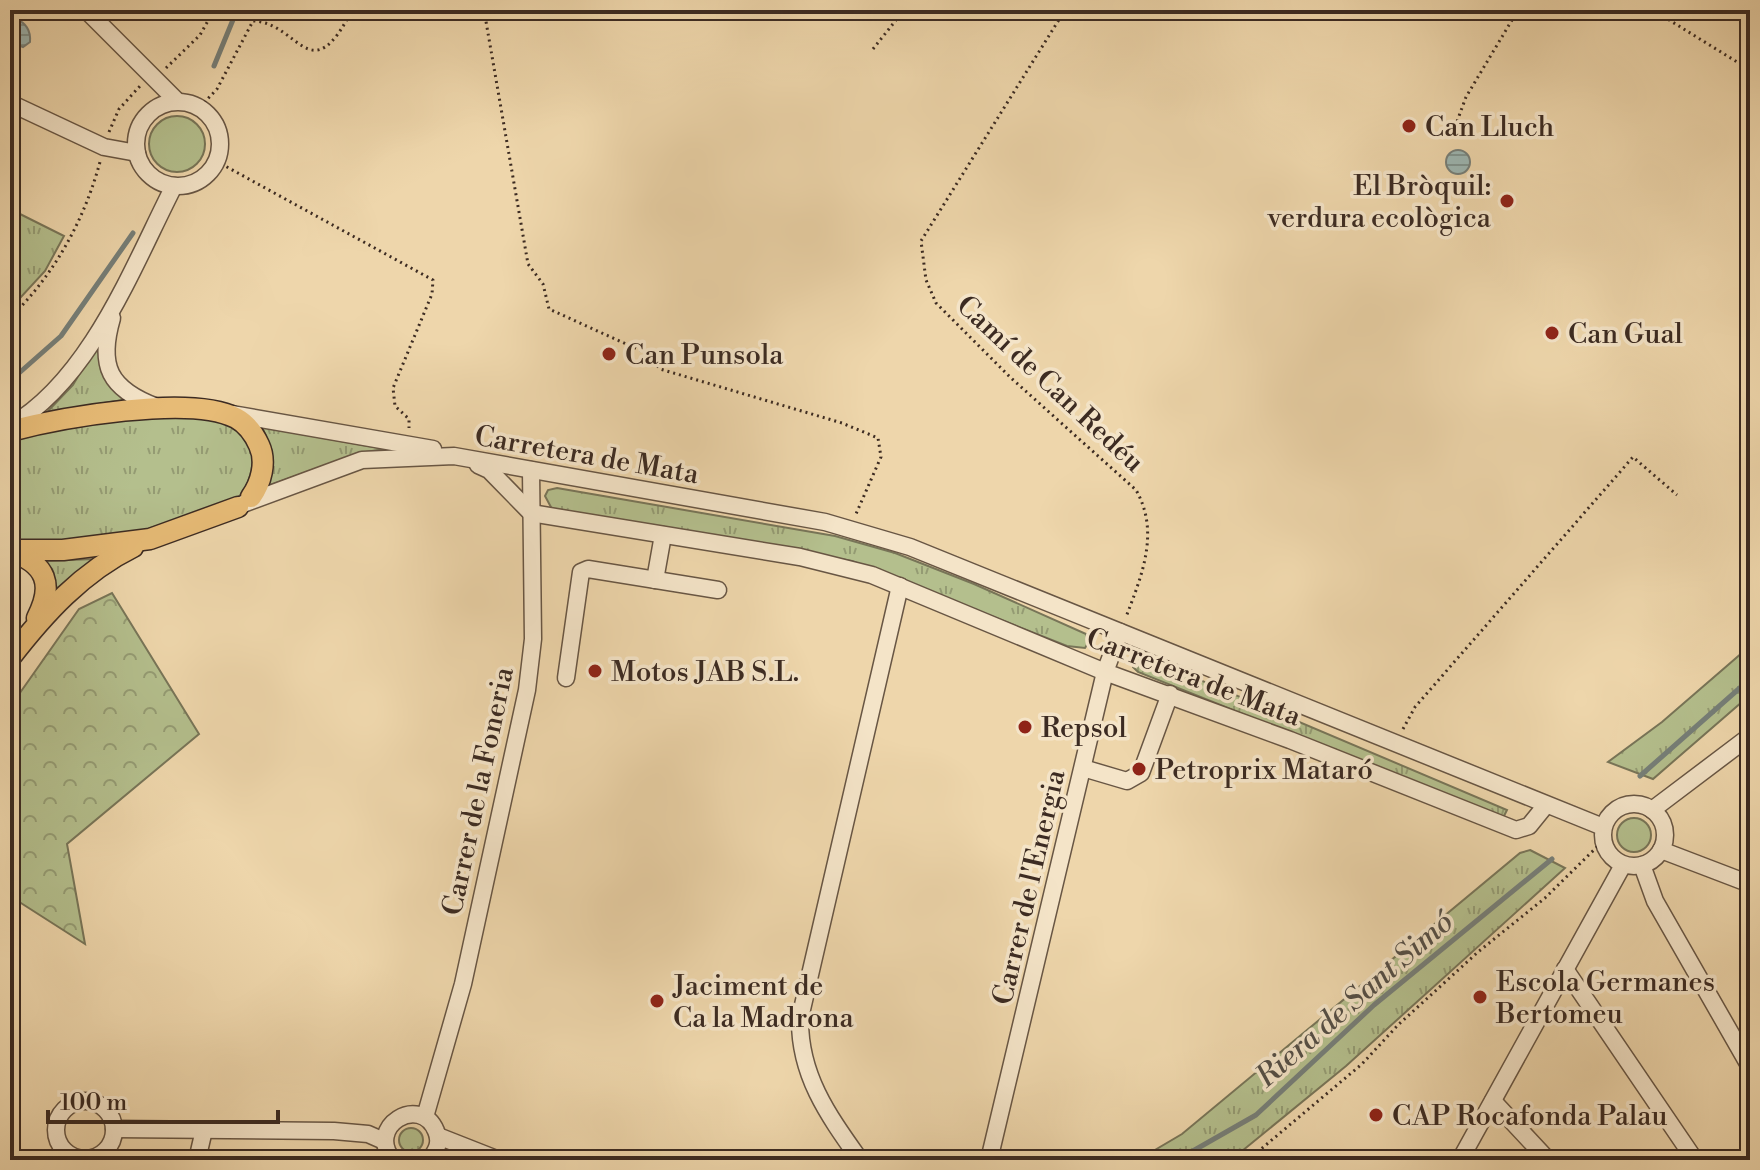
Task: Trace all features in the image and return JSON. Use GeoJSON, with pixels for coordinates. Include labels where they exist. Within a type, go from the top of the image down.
{"type":"FeatureCollection","features":[{"type":"Feature","properties":{"kind":"main road"},"geometry":{"type":"LineString","coordinates":[[10,429],[84,416],[162,409],[222,412],[245,424],[262,450],[262,470],[244,502],[150,539],[95,569],[27,635]]}},
{"type":"Feature","properties":{"kind":"main road"},"geometry":{"type":"LineString","coordinates":[[10,550],[63,550],[150,539]]}},
{"type":"Feature","properties":{"kind":"main road"},"geometry":{"type":"LineString","coordinates":[[10,550],[39,569],[47,586],[44,603],[10,658]]}},
{"type":"Feature","properties":{"kind":"street"},"geometry":{"type":"LineString","coordinates":[[86,10],[177,101]]}},
{"type":"Feature","properties":{"kind":"street"},"geometry":{"type":"LineString","coordinates":[[177,101],[200,107],[215,123],[220,137],[216,161],[203,178],[174,186],[150,176],[137,153],[140,124],[162,104],[177,101]]}},
{"type":"Feature","properties":{"kind":"street"},"geometry":{"type":"LineString","coordinates":[[10,103],[104,147],[137,153]]}},
{"type":"Feature","properties":{"kind":"street"},"geometry":{"type":"LineString","coordinates":[[10,429],[45,401],[72,373],[118,297],[174,186]]}},
{"type":"Feature","properties":{"kind":"street"},"geometry":{"type":"LineString","coordinates":[[118,297],[104,350],[112,376],[129,395],[162,409]]}},
{"type":"Feature","properties":{"kind":"street"},"geometry":{"type":"LineString","coordinates":[[222,412],[405,443],[454,456]]}},
{"type":"Feature","properties":{"kind":"street"},"geometry":{"type":"LineString","coordinates":[[244,502],[362,460],[454,456]]}},
{"type":"Feature","properties":{"kind":"street","name":"Carretera de Mata"},"geometry":{"type":"LineString","coordinates":[[454,456],[851,529],[910,547],[1546,805],[1603,834]]}},
{"type":"Feature","properties":{"kind":"street","name":"Carretera de Mata"},"geometry":{"type":"LineString","coordinates":[[454,456],[489,470],[531,513],[800,557],[872,575],[1105,672],[1170,694],[1516,830],[1529,826],[1546,805]]}},
{"type":"Feature","properties":{"kind":"street","name":"Carrer de la Foneria"},"geometry":{"type":"LineString","coordinates":[[425,1117],[454,1022],[527,690],[533,639],[531,470]]}},
{"type":"Feature","properties":{"kind":"street"},"geometry":{"type":"LineString","coordinates":[[655,580],[663,535]]}},
{"type":"Feature","properties":{"kind":"street"},"geometry":{"type":"LineString","coordinates":[[566,678],[581,572],[588,569],[718,590]]}},
{"type":"Feature","properties":{"kind":"street"},"geometry":{"type":"LineString","coordinates":[[860,1160],[811,1085],[802,1052],[800,1018],[900,586]]}},
{"type":"Feature","properties":{"kind":"street","name":"Carrer de l'Energia"},"geometry":{"type":"LineString","coordinates":[[989,1158],[1105,672],[1120,632]]}},
{"type":"Feature","properties":{"kind":"street"},"geometry":{"type":"LineString","coordinates":[[1083,768],[1127,781],[1141,773],[1170,694]]}},
{"type":"Feature","properties":{"kind":"street"},"geometry":{"type":"LineString","coordinates":[[1652,810],[1750,736]]}},
{"type":"Feature","properties":{"kind":"street"},"geometry":{"type":"LineString","coordinates":[[1627,804],[1641,804],[1652,810],[1665,829],[1661,850],[1642,865],[1623,865],[1613,859],[1603,834],[1614,810],[1627,804]]}},
{"type":"Feature","properties":{"kind":"street"},"geometry":{"type":"LineString","coordinates":[[1661,850],[1750,884]]}},
{"type":"Feature","properties":{"kind":"street"},"geometry":{"type":"LineString","coordinates":[[1460,1160],[1623,865]]}},
{"type":"Feature","properties":{"kind":"street"},"geometry":{"type":"LineString","coordinates":[[1642,865],[1655,901],[1749,1062]]}},
{"type":"Feature","properties":{"kind":"street"},"geometry":{"type":"LineString","coordinates":[[1565,969],[1695,1160]]}},
{"type":"Feature","properties":{"kind":"street"},"geometry":{"type":"LineString","coordinates":[[83,1101],[96,1103],[111,1116],[114,1129],[113,1139],[103,1153],[94,1158],[71,1158],[58,1139],[56,1129],[60,1115],[71,1104],[83,1101]]}},
{"type":"Feature","properties":{"kind":"street"},"geometry":{"type":"LineString","coordinates":[[1493,1101],[1548,1160]]}},
{"type":"Feature","properties":{"kind":"street"},"geometry":{"type":"LineString","coordinates":[[384,1141],[388,1127],[398,1117],[413,1113],[425,1117],[438,1136],[499,1160]]}},
{"type":"Feature","properties":{"kind":"street"},"geometry":{"type":"LineString","coordinates":[[114,1129],[368,1134],[384,1141],[393,1160]]}},
{"type":"Feature","properties":{"kind":"street"},"geometry":{"type":"LineString","coordinates":[[197,1160],[204,1130]]}},
{"type":"Feature","properties":{"kind":"street"},"geometry":{"type":"LineString","coordinates":[[429,1160],[436,1150],[438,1136]]}},
{"type":"Feature","properties":{"kind":"path"},"geometry":{"type":"LineString","coordinates":[[200,107],[217,89],[249,24],[257,20],[295,43],[320,49],[332,45],[352,10]]}},
{"type":"Feature","properties":{"kind":"path"},"geometry":{"type":"LineString","coordinates":[[484,10],[528,264],[543,284],[549,309],[646,353],[660,369],[842,423],[878,438],[881,457],[859,502],[851,529]]}},
{"type":"Feature","properties":{"kind":"path"},"geometry":{"type":"LineString","coordinates":[[873,49],[904,10]]}},
{"type":"Feature","properties":{"kind":"path","name":"Camí de Can Redéu"},"geometry":{"type":"LineString","coordinates":[[1065,10],[921,241],[920,253],[926,280],[936,303],[1011,378],[1123,475],[1146,507],[1150,532],[1144,563],[1120,632]]}},
{"type":"Feature","properties":{"kind":"path"},"geometry":{"type":"LineString","coordinates":[[1455,127],[1466,97],[1518,10]]}},
{"type":"Feature","properties":{"kind":"path"},"geometry":{"type":"LineString","coordinates":[[1653,10],[1750,70]]}},
{"type":"Feature","properties":{"kind":"path"},"geometry":{"type":"LineString","coordinates":[[216,161],[433,280],[432,294],[393,388],[395,406],[410,423],[405,443]]}},
{"type":"Feature","properties":{"kind":"path"},"geometry":{"type":"LineString","coordinates":[[1396,743],[1415,707],[1633,457],[1677,495]]}},
{"type":"Feature","properties":{"kind":"path"},"geometry":{"type":"LineString","coordinates":[[1248,1160],[1362,1064],[1398,1025],[1545,898],[1603,834]]}},
{"type":"Feature","properties":{"kind":"green space"},"geometry":{"type":"Polygon","coordinates":[[[177,116],[197,124],[205,144],[197,164],[177,172],[157,164],[149,144],[157,124],[177,116]]]}},
{"type":"Feature","properties":{"kind":"green space"},"geometry":{"type":"Polygon","coordinates":[[[10,209],[64,236],[45,271],[10,309],[10,209]]]}},
{"type":"Feature","properties":{"kind":"green space"},"geometry":{"type":"Polygon","coordinates":[[[97,344],[103,371],[123,400],[47,412],[73,385],[97,344]]]}},
{"type":"Feature","properties":{"kind":"green space"},"geometry":{"type":"Polygon","coordinates":[[[173,416],[223,421],[247,439],[251,449],[251,471],[236,500],[120,538],[10,543],[10,439],[71,424],[173,416]]]}},
{"type":"Feature","properties":{"kind":"green space"},"geometry":{"type":"Polygon","coordinates":[[[262,427],[385,449],[359,453],[268,486],[272,451],[262,427]]]}},
{"type":"Feature","properties":{"kind":"green space"},"geometry":{"type":"Polygon","coordinates":[[[557,488],[835,536],[895,553],[1086,634],[1088,643],[1085,648],[1067,646],[852,561],[552,509],[545,496],[548,490],[557,488]]]}},
{"type":"Feature","properties":{"kind":"green space"},"geometry":{"type":"Polygon","coordinates":[[[94,559],[57,589],[52,570],[44,561],[94,559]]]}},
{"type":"Feature","properties":{"kind":"green space"},"geometry":{"type":"Polygon","coordinates":[[[112,593],[199,734],[67,844],[85,944],[10,896],[10,830],[14,828],[10,801],[10,707],[79,609],[112,593]]]}},
{"type":"Feature","properties":{"kind":"green space"},"geometry":{"type":"Polygon","coordinates":[[[1750,646],[1750,695],[1653,779],[1608,762],[1662,722],[1750,646]]]}},
{"type":"Feature","properties":{"kind":"green space"},"geometry":{"type":"Polygon","coordinates":[[[1141,655],[1507,810],[1503,818],[1138,672],[1133,667],[1133,659],[1141,655]]]}},
{"type":"Feature","properties":{"kind":"green space"},"geometry":{"type":"Polygon","coordinates":[[[1634,818],[1646,823],[1651,835],[1646,847],[1634,852],[1622,847],[1617,835],[1622,823],[1634,818]]]}},
{"type":"Feature","properties":{"kind":"green space"},"geometry":{"type":"Polygon","coordinates":[[[1530,850],[1565,868],[1346,1066],[1231,1160],[1138,1160],[1182,1134],[1520,853],[1530,850]]]}},
{"type":"Feature","properties":{"kind":"green space"},"geometry":{"type":"Polygon","coordinates":[[[411,1128],[419,1132],[423,1140],[419,1148],[411,1152],[403,1148],[399,1140],[403,1132],[411,1128]]]}},
{"type":"Feature","properties":{"kind":"water"},"geometry":{"type":"Polygon","coordinates":[[[16,19],[25,25],[30,34],[30,42],[23,47],[13,43],[16,34],[10,26],[16,19]]]}},
{"type":"Feature","properties":{"kind":"water"},"geometry":{"type":"Polygon","coordinates":[[[1458,150],[1469,157],[1470,162],[1463,173],[1458,174],[1447,167],[1446,162],[1453,151],[1458,150]]]}},
{"type":"Feature","properties":{"kind":"waterway"},"geometry":{"type":"LineString","coordinates":[[214,66],[237,10]]}},
{"type":"Feature","properties":{"kind":"waterway"},"geometry":{"type":"LineString","coordinates":[[10,381],[61,336],[133,233]]}},
{"type":"Feature","properties":{"kind":"waterway","name":"Riera de Sant Simó"},"geometry":{"type":"LineString","coordinates":[[1640,776],[1750,679]]}},
{"type":"Feature","properties":{"kind":"waterway","name":"Riera de Sant Simó"},"geometry":{"type":"LineString","coordinates":[[1177,1160],[1256,1115],[1374,1005],[1552,859]]}},
{"type":"Feature","properties":{"kind":"place","name":"Can Lluch"},"geometry":{"type":"Point","coordinates":[1409,126]}},
{"type":"Feature","properties":{"kind":"place","name":"El Bròquil: verdura ecològica"},"geometry":{"type":"Point","coordinates":[1507,201]}},
{"type":"Feature","properties":{"kind":"place","name":"Can Gual"},"geometry":{"type":"Point","coordinates":[1552,333]}},
{"type":"Feature","properties":{"kind":"place","name":"Can Punsola"},"geometry":{"type":"Point","coordinates":[609,354]}},
{"type":"Feature","properties":{"kind":"place","name":"Motos JAB S.L."},"geometry":{"type":"Point","coordinates":[595,671]}},
{"type":"Feature","properties":{"kind":"place","name":"Repsol"},"geometry":{"type":"Point","coordinates":[1025,727]}},
{"type":"Feature","properties":{"kind":"place","name":"Petroprix Mataró"},"geometry":{"type":"Point","coordinates":[1139,769]}},
{"type":"Feature","properties":{"kind":"place","name":"Escola Germanes Bertomeu"},"geometry":{"type":"Point","coordinates":[1480,997]}},
{"type":"Feature","properties":{"kind":"place","name":"Jaciment de Ca la Madrona"},"geometry":{"type":"Point","coordinates":[657,1001]}},
{"type":"Feature","properties":{"kind":"place","name":"CAP Rocafonda Palau"},"geometry":{"type":"Point","coordinates":[1376,1115]}}]}
